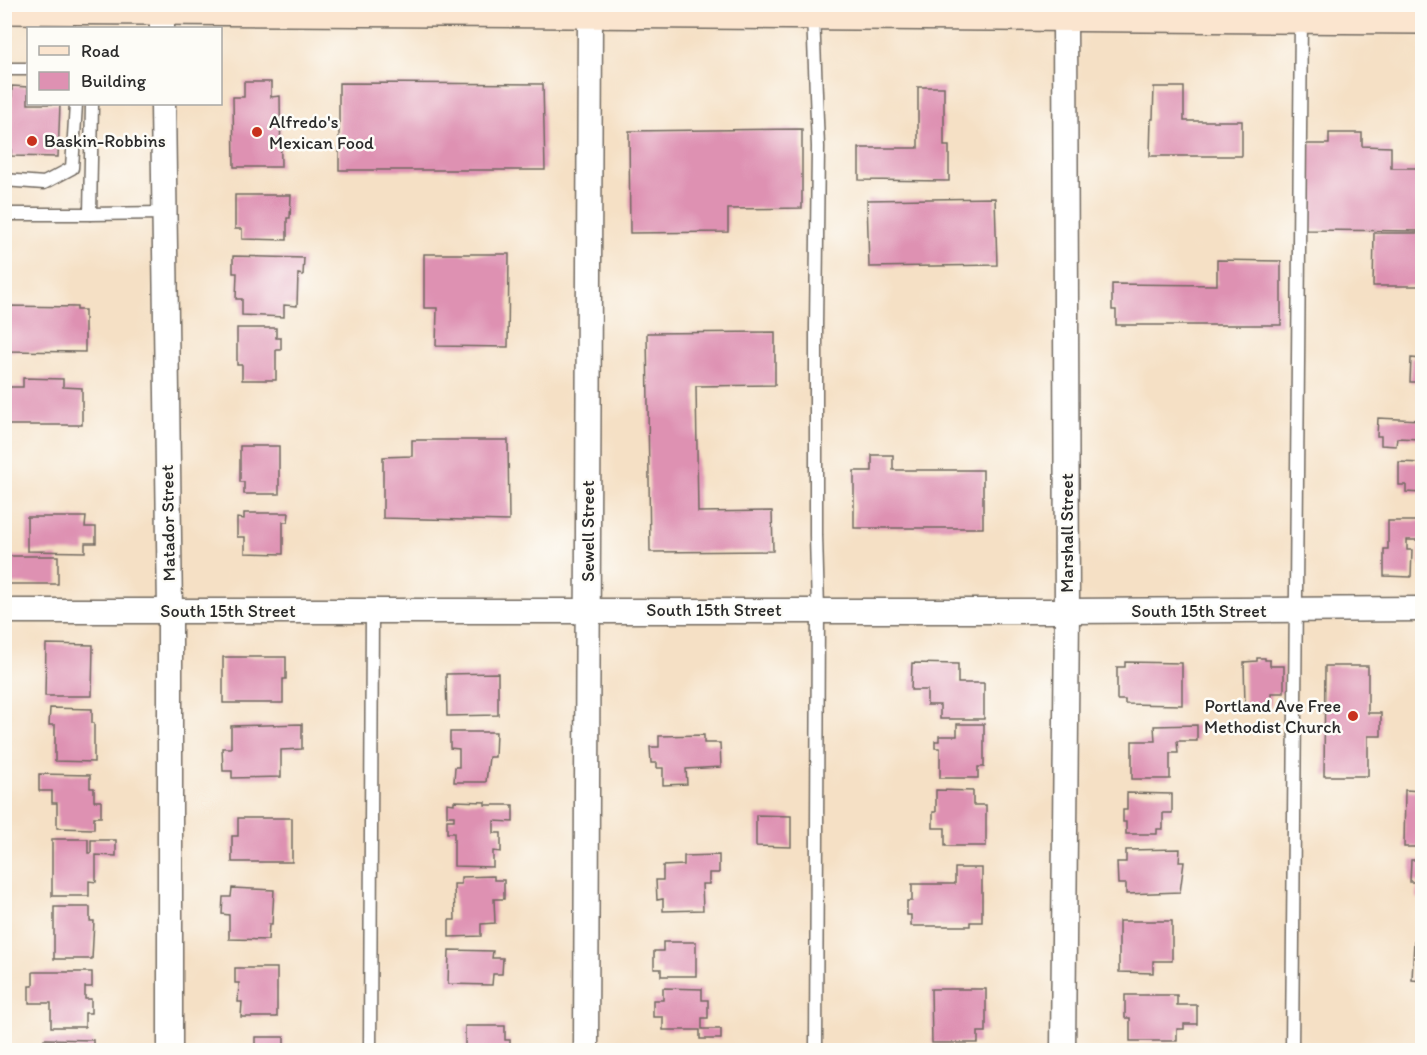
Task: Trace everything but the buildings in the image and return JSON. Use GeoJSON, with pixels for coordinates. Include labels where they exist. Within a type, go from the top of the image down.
{"type":"FeatureCollection","features":[{"type":"Feature","properties":{"kind":"main road"},"geometry":{"type":"LineString","coordinates":[[4,7],[94,13],[162,14],[376,7],[590,11],[627,8],[1303,11],[1422,17]]}},
{"type":"Feature","properties":{"kind":"street","name":"Sewell Street"},"geometry":{"type":"LineString","coordinates":[[586,1050],[590,11]]}},
{"type":"Feature","properties":{"kind":"street","name":"Marshall Street"},"geometry":{"type":"LineString","coordinates":[[1063,1050],[1067,611],[1085,11]]}},
{"type":"Feature","properties":{"kind":"street","name":"Matador Street"},"geometry":{"type":"LineString","coordinates":[[163,105],[170,611],[170,1050]]}},
{"type":"Feature","properties":{"kind":"street","name":"South 15th Street"},"geometry":{"type":"LineString","coordinates":[[4,611],[1422,609]]}},
{"type":"Feature","properties":{"kind":"lane"},"geometry":{"type":"LineString","coordinates":[[816,1050],[818,147],[834,10]]}},
{"type":"Feature","properties":{"kind":"lane"},"geometry":{"type":"LineString","coordinates":[[1292,1050],[1303,11]]}},
{"type":"Feature","properties":{"kind":"lane"},"geometry":{"type":"LineString","coordinates":[[4,69],[27,69]]}},
{"type":"Feature","properties":{"kind":"lane"},"geometry":{"type":"LineString","coordinates":[[4,180],[44,183],[72,168],[76,105]]}},
{"type":"Feature","properties":{"kind":"lane"},"geometry":{"type":"LineString","coordinates":[[90,214],[92,105]]}},
{"type":"Feature","properties":{"kind":"lane"},"geometry":{"type":"LineString","coordinates":[[4,214],[164,213]]}},
{"type":"Feature","properties":{"kind":"lane"},"geometry":{"type":"LineString","coordinates":[[370,1050],[372,610]]}},
{"type":"Feature","properties":{"kind":"place","name":"Alfredo's Mexican Food"},"geometry":{"type":"Point","coordinates":[257,132]}},
{"type":"Feature","properties":{"kind":"place","name":"Baskin-Robbins"},"geometry":{"type":"Point","coordinates":[32,141]}},
{"type":"Feature","properties":{"kind":"place","name":"Portland Ave Free Methodist Church"},"geometry":{"type":"Point","coordinates":[1353,716]}}]}
